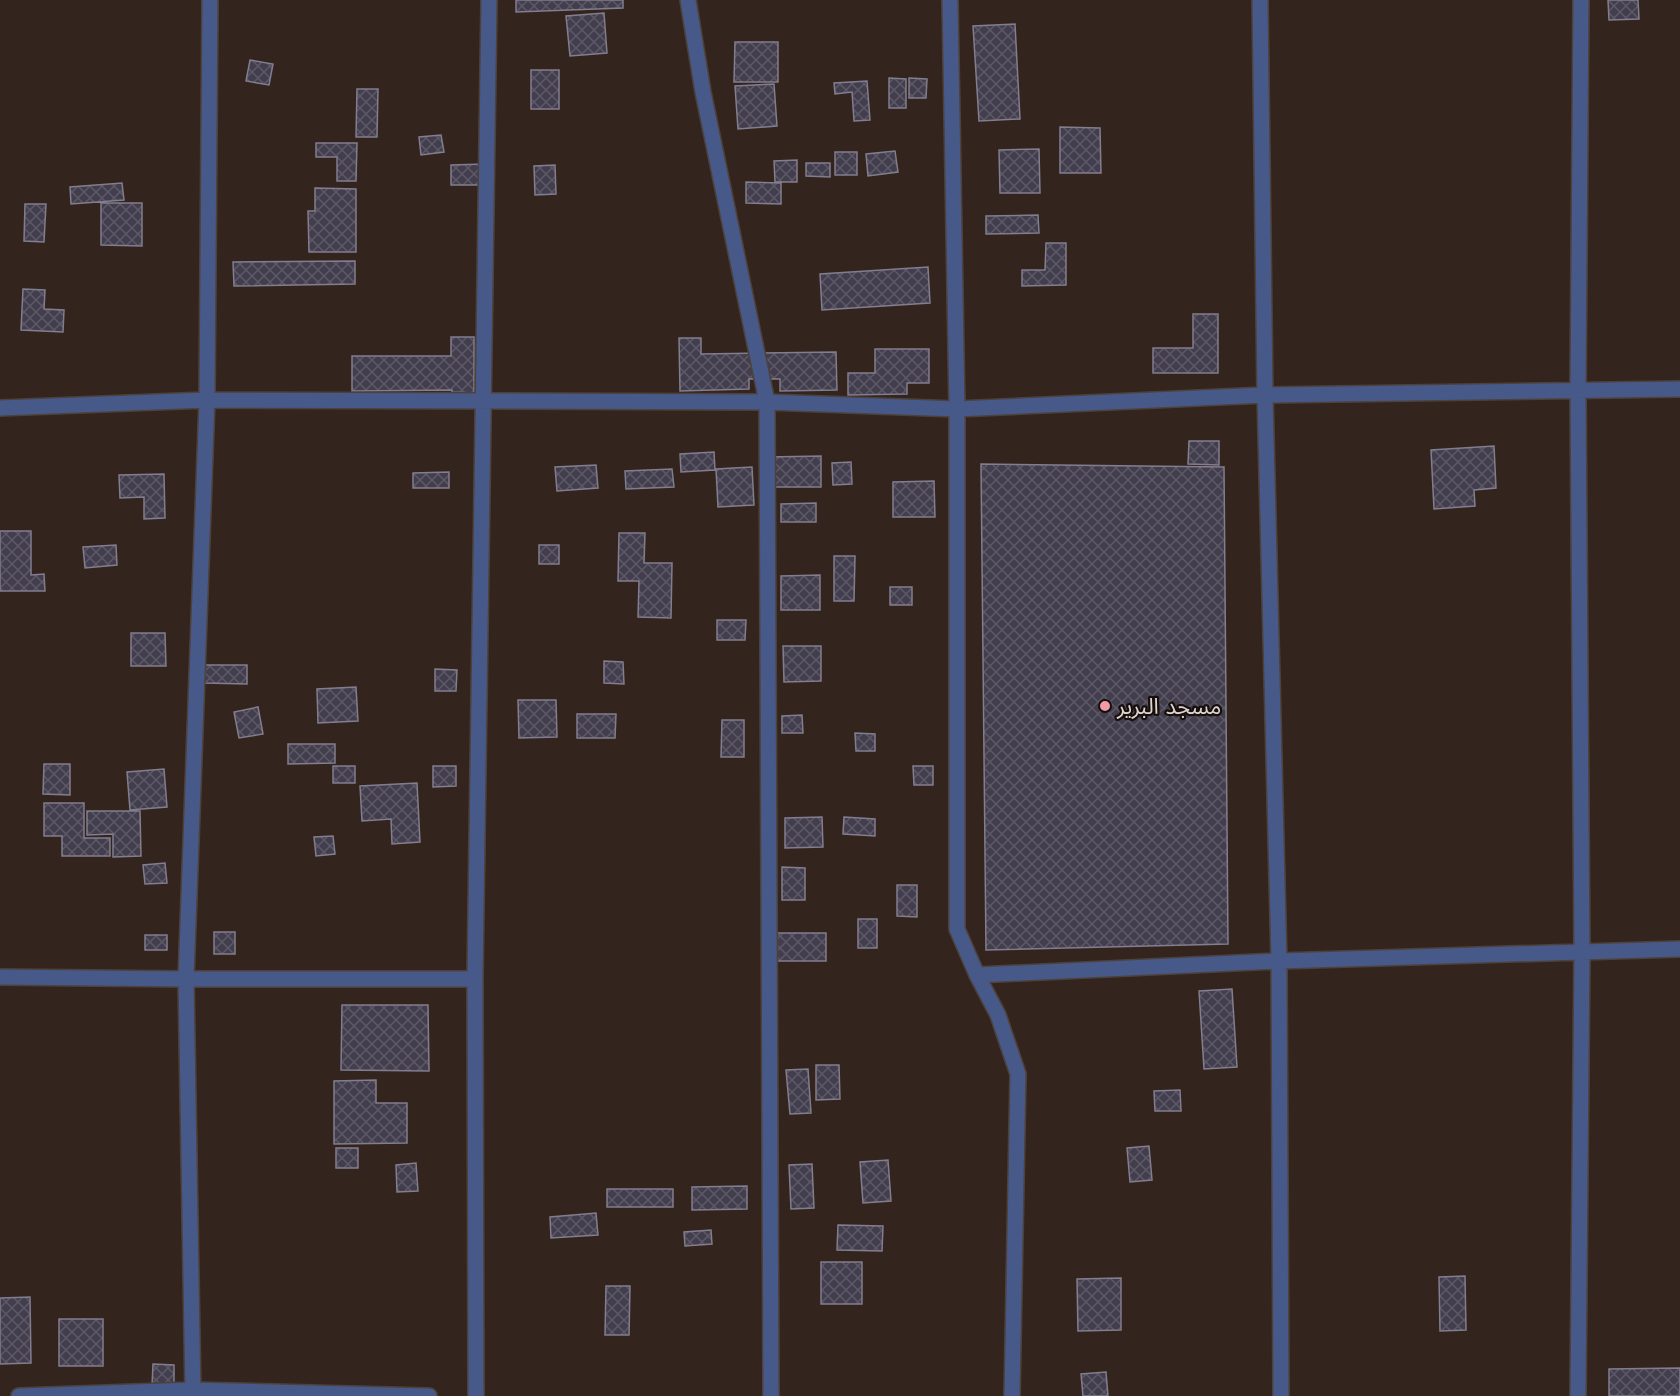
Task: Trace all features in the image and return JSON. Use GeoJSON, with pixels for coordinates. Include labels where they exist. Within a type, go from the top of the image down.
{"type":"FeatureCollection","features":[{"type":"Feature","properties":{"kind":"street"},"geometry":{"type":"LineString","coordinates":[[192,1393],[186,979],[207,400],[210,0]]}},
{"type":"Feature","properties":{"kind":"street"},"geometry":{"type":"LineString","coordinates":[[476,1396],[475,979],[489,0]]}},
{"type":"Feature","properties":{"kind":"street"},"geometry":{"type":"LineString","coordinates":[[688,0],[703,92],[767,402],[771,1396]]}},
{"type":"Feature","properties":{"kind":"street"},"geometry":{"type":"LineString","coordinates":[[950,0],[957,409],[957,929],[998,1015],[1018,1074],[1012,1396]]}},
{"type":"Feature","properties":{"kind":"street"},"geometry":{"type":"LineString","coordinates":[[1260,0],[1265,395],[1279,961],[1281,1396]]}},
{"type":"Feature","properties":{"kind":"street"},"geometry":{"type":"LineString","coordinates":[[1578,1396],[1582,952],[1578,390],[1581,0]]}},
{"type":"Feature","properties":{"kind":"street"},"geometry":{"type":"LineString","coordinates":[[0,408],[207,400],[767,402],[957,409],[1265,395],[1680,389]]}},
{"type":"Feature","properties":{"kind":"street"},"geometry":{"type":"LineString","coordinates":[[977,975],[1279,961],[1680,949]]}},
{"type":"Feature","properties":{"kind":"street"},"geometry":{"type":"LineString","coordinates":[[0,977],[475,979]]}},
{"type":"Feature","properties":{"kind":"street"},"geometry":{"type":"LineString","coordinates":[[19,1396],[192,1393],[429,1396]]}},
{"type":"Feature","properties":{"kind":"building"},"geometry":{"type":"Polygon","coordinates":[[[516,0],[623,0],[623,8],[516,12],[516,0]]]}},
{"type":"Feature","properties":{"kind":"building"},"geometry":{"type":"Polygon","coordinates":[[[1608,0],[1638,0],[1639,19],[1609,20],[1608,0]]]}},
{"type":"Feature","properties":{"kind":"building"},"geometry":{"type":"Polygon","coordinates":[[[604,13],[607,53],[570,56],[566,16],[604,13]]]}},
{"type":"Feature","properties":{"kind":"building"},"geometry":{"type":"Polygon","coordinates":[[[1015,24],[1020,119],[979,121],[973,26],[1015,24]]]}},
{"type":"Feature","properties":{"kind":"building"},"geometry":{"type":"Polygon","coordinates":[[[735,42],[778,42],[778,82],[734,82],[735,42]]]}},
{"type":"Feature","properties":{"kind":"building"},"geometry":{"type":"Polygon","coordinates":[[[250,60],[273,64],[269,85],[246,81],[250,60]]]}},
{"type":"Feature","properties":{"kind":"building"},"geometry":{"type":"Polygon","coordinates":[[[531,70],[559,70],[559,109],[531,109],[531,70]]]}},
{"type":"Feature","properties":{"kind":"building"},"geometry":{"type":"Polygon","coordinates":[[[889,78],[906,79],[906,108],[889,108],[889,78]]]}},
{"type":"Feature","properties":{"kind":"building"},"geometry":{"type":"Polygon","coordinates":[[[909,78],[927,79],[926,98],[909,98],[909,78]]]}},
{"type":"Feature","properties":{"kind":"building"},"geometry":{"type":"Polygon","coordinates":[[[867,81],[870,120],[854,121],[852,92],[835,94],[834,83],[867,81]]]}},
{"type":"Feature","properties":{"kind":"building"},"geometry":{"type":"Polygon","coordinates":[[[774,84],[777,126],[738,129],[735,86],[774,84]]]}},
{"type":"Feature","properties":{"kind":"building"},"geometry":{"type":"Polygon","coordinates":[[[357,89],[378,89],[377,137],[356,137],[357,89]]]}},
{"type":"Feature","properties":{"kind":"building"},"geometry":{"type":"Polygon","coordinates":[[[1060,127],[1100,128],[1101,173],[1060,173],[1060,127]]]}},
{"type":"Feature","properties":{"kind":"building"},"geometry":{"type":"Polygon","coordinates":[[[441,135],[444,152],[421,155],[419,137],[441,135]]]}},
{"type":"Feature","properties":{"kind":"building"},"geometry":{"type":"Polygon","coordinates":[[[316,143],[357,143],[356,181],[337,181],[337,157],[316,157],[316,143]]]}},
{"type":"Feature","properties":{"kind":"building"},"geometry":{"type":"Polygon","coordinates":[[[1039,149],[1040,193],[1000,193],[999,150],[1039,149]]]}},
{"type":"Feature","properties":{"kind":"building"},"geometry":{"type":"Polygon","coordinates":[[[895,151],[898,172],[868,176],[866,154],[895,151]]]}},
{"type":"Feature","properties":{"kind":"building"},"geometry":{"type":"Polygon","coordinates":[[[835,152],[857,152],[857,175],[835,175],[835,152]]]}},
{"type":"Feature","properties":{"kind":"building"},"geometry":{"type":"Polygon","coordinates":[[[797,160],[797,182],[775,182],[774,161],[797,160]]]}},
{"type":"Feature","properties":{"kind":"building"},"geometry":{"type":"Polygon","coordinates":[[[806,163],[830,163],[830,177],[806,176],[806,163]]]}},
{"type":"Feature","properties":{"kind":"building"},"geometry":{"type":"Polygon","coordinates":[[[484,164],[485,185],[451,185],[451,165],[484,164]]]}},
{"type":"Feature","properties":{"kind":"building"},"geometry":{"type":"Polygon","coordinates":[[[555,165],[556,194],[535,195],[534,166],[555,165]]]}},
{"type":"Feature","properties":{"kind":"building"},"geometry":{"type":"Polygon","coordinates":[[[746,182],[781,183],[781,204],[746,203],[746,182]]]}},
{"type":"Feature","properties":{"kind":"building"},"geometry":{"type":"Polygon","coordinates":[[[122,183],[124,200],[71,204],[70,187],[122,183]]]}},
{"type":"Feature","properties":{"kind":"building"},"geometry":{"type":"Polygon","coordinates":[[[315,188],[356,189],[356,252],[309,252],[308,211],[315,211],[315,188]]]}},
{"type":"Feature","properties":{"kind":"building"},"geometry":{"type":"Polygon","coordinates":[[[101,203],[142,203],[142,246],[101,245],[101,203]]]}},
{"type":"Feature","properties":{"kind":"building"},"geometry":{"type":"Polygon","coordinates":[[[25,204],[46,204],[44,242],[24,241],[25,204]]]}},
{"type":"Feature","properties":{"kind":"building"},"geometry":{"type":"Polygon","coordinates":[[[1038,215],[1039,233],[986,234],[986,216],[1038,215]]]}},
{"type":"Feature","properties":{"kind":"building"},"geometry":{"type":"Polygon","coordinates":[[[1046,243],[1066,243],[1066,285],[1022,286],[1022,270],[1045,270],[1046,243]]]}},
{"type":"Feature","properties":{"kind":"building"},"geometry":{"type":"Polygon","coordinates":[[[355,261],[355,284],[234,286],[233,262],[355,261]]]}},
{"type":"Feature","properties":{"kind":"building"},"geometry":{"type":"Polygon","coordinates":[[[928,267],[930,303],[822,310],[820,274],[928,267]]]}},
{"type":"Feature","properties":{"kind":"building"},"geometry":{"type":"Polygon","coordinates":[[[23,289],[45,290],[44,309],[64,310],[63,332],[21,330],[23,289]]]}},
{"type":"Feature","properties":{"kind":"building"},"geometry":{"type":"Polygon","coordinates":[[[1193,314],[1218,314],[1218,373],[1153,373],[1153,348],[1193,348],[1193,314]]]}},
{"type":"Feature","properties":{"kind":"building"},"geometry":{"type":"Polygon","coordinates":[[[451,337],[474,337],[474,393],[452,392],[452,390],[352,391],[352,356],[451,356],[451,337]]]}},
{"type":"Feature","properties":{"kind":"building"},"geometry":{"type":"Polygon","coordinates":[[[679,338],[701,338],[701,354],[836,352],[837,390],[780,391],[780,379],[749,379],[749,389],[680,391],[679,338]]]}},
{"type":"Feature","properties":{"kind":"building"},"geometry":{"type":"Polygon","coordinates":[[[875,349],[929,349],[929,383],[907,383],[907,394],[848,395],[848,373],[875,373],[875,349]]]}},
{"type":"Feature","properties":{"kind":"building"},"geometry":{"type":"Polygon","coordinates":[[[1189,441],[1219,441],[1219,465],[1188,464],[1189,441]]]}},
{"type":"Feature","properties":{"kind":"building"},"geometry":{"type":"Polygon","coordinates":[[[1494,446],[1496,488],[1474,490],[1475,506],[1434,509],[1431,450],[1494,446]]]}},
{"type":"Feature","properties":{"kind":"building"},"geometry":{"type":"Polygon","coordinates":[[[714,452],[715,470],[681,472],[680,454],[714,452]]]}},
{"type":"Feature","properties":{"kind":"building"},"geometry":{"type":"Polygon","coordinates":[[[821,456],[821,487],[768,487],[768,457],[821,456]]]}},
{"type":"Feature","properties":{"kind":"building"},"geometry":{"type":"Polygon","coordinates":[[[851,462],[852,484],[833,485],[832,463],[851,462]]]}},
{"type":"Feature","properties":{"kind":"building","name":"مسجد البرير"},"geometry":{"type":"Polygon","coordinates":[[[981,464],[1224,467],[1228,944],[986,950],[981,464]]]}},
{"type":"Feature","properties":{"kind":"building"},"geometry":{"type":"Polygon","coordinates":[[[596,465],[598,488],[557,491],[555,467],[596,465]]]}},
{"type":"Feature","properties":{"kind":"building"},"geometry":{"type":"Polygon","coordinates":[[[752,467],[754,505],[718,507],[716,469],[752,467]]]}},
{"type":"Feature","properties":{"kind":"building"},"geometry":{"type":"Polygon","coordinates":[[[672,469],[674,487],[626,489],[625,471],[672,469]]]}},
{"type":"Feature","properties":{"kind":"building"},"geometry":{"type":"Polygon","coordinates":[[[449,472],[449,488],[413,488],[413,473],[449,472]]]}},
{"type":"Feature","properties":{"kind":"building"},"geometry":{"type":"Polygon","coordinates":[[[164,474],[165,518],[144,519],[144,497],[120,498],[119,475],[164,474]]]}},
{"type":"Feature","properties":{"kind":"building"},"geometry":{"type":"Polygon","coordinates":[[[934,481],[935,517],[893,517],[893,482],[934,481]]]}},
{"type":"Feature","properties":{"kind":"building"},"geometry":{"type":"Polygon","coordinates":[[[816,503],[816,522],[781,522],[781,504],[816,503]]]}},
{"type":"Feature","properties":{"kind":"building"},"geometry":{"type":"Polygon","coordinates":[[[0,531],[31,531],[31,575],[44,574],[45,591],[0,591],[0,531]]]}},
{"type":"Feature","properties":{"kind":"building"},"geometry":{"type":"Polygon","coordinates":[[[619,533],[645,533],[644,563],[672,563],[671,618],[638,617],[639,581],[618,581],[619,533]]]}},
{"type":"Feature","properties":{"kind":"building"},"geometry":{"type":"Polygon","coordinates":[[[116,545],[117,565],[85,568],[83,547],[116,545]]]}},
{"type":"Feature","properties":{"kind":"building"},"geometry":{"type":"Polygon","coordinates":[[[539,545],[559,545],[559,564],[539,564],[539,545]]]}},
{"type":"Feature","properties":{"kind":"building"},"geometry":{"type":"Polygon","coordinates":[[[834,556],[855,556],[854,601],[834,601],[834,556]]]}},
{"type":"Feature","properties":{"kind":"building"},"geometry":{"type":"Polygon","coordinates":[[[820,575],[820,610],[781,610],[781,576],[820,575]]]}},
{"type":"Feature","properties":{"kind":"building"},"geometry":{"type":"Polygon","coordinates":[[[890,587],[912,587],[912,605],[890,605],[890,587]]]}},
{"type":"Feature","properties":{"kind":"building"},"geometry":{"type":"Polygon","coordinates":[[[717,620],[746,620],[745,640],[717,640],[717,620]]]}},
{"type":"Feature","properties":{"kind":"building"},"geometry":{"type":"Polygon","coordinates":[[[131,633],[165,633],[166,666],[131,666],[131,633]]]}},
{"type":"Feature","properties":{"kind":"building"},"geometry":{"type":"Polygon","coordinates":[[[783,646],[821,646],[821,681],[784,682],[783,646]]]}},
{"type":"Feature","properties":{"kind":"building"},"geometry":{"type":"Polygon","coordinates":[[[604,661],[623,662],[624,684],[604,683],[604,661]]]}},
{"type":"Feature","properties":{"kind":"building"},"geometry":{"type":"Polygon","coordinates":[[[204,665],[247,665],[247,684],[204,683],[204,665]]]}},
{"type":"Feature","properties":{"kind":"building"},"geometry":{"type":"Polygon","coordinates":[[[435,669],[457,670],[456,691],[435,691],[435,669]]]}},
{"type":"Feature","properties":{"kind":"building"},"geometry":{"type":"Polygon","coordinates":[[[356,687],[358,721],[318,723],[317,689],[356,687]]]}},
{"type":"Feature","properties":{"kind":"building"},"geometry":{"type":"Polygon","coordinates":[[[518,700],[556,700],[557,737],[519,738],[518,700]]]}},
{"type":"Feature","properties":{"kind":"building"},"geometry":{"type":"Polygon","coordinates":[[[258,707],[263,734],[239,738],[234,712],[258,707]]]}},
{"type":"Feature","properties":{"kind":"building"},"geometry":{"type":"Polygon","coordinates":[[[577,714],[616,714],[615,738],[577,738],[577,714]]]}},
{"type":"Feature","properties":{"kind":"building"},"geometry":{"type":"Polygon","coordinates":[[[802,715],[803,733],[782,733],[782,716],[802,715]]]}},
{"type":"Feature","properties":{"kind":"building"},"geometry":{"type":"Polygon","coordinates":[[[722,720],[744,720],[744,757],[721,757],[722,720]]]}},
{"type":"Feature","properties":{"kind":"building"},"geometry":{"type":"Polygon","coordinates":[[[855,733],[875,734],[875,751],[856,751],[855,733]]]}},
{"type":"Feature","properties":{"kind":"building"},"geometry":{"type":"Polygon","coordinates":[[[288,744],[335,744],[335,763],[288,764],[288,744]]]}},
{"type":"Feature","properties":{"kind":"building"},"geometry":{"type":"Polygon","coordinates":[[[44,764],[70,764],[70,795],[43,794],[44,764]]]}},
{"type":"Feature","properties":{"kind":"building"},"geometry":{"type":"Polygon","coordinates":[[[333,766],[355,766],[355,783],[333,783],[333,766]]]}},
{"type":"Feature","properties":{"kind":"building"},"geometry":{"type":"Polygon","coordinates":[[[433,766],[456,766],[456,786],[433,787],[433,766]]]}},
{"type":"Feature","properties":{"kind":"building"},"geometry":{"type":"Polygon","coordinates":[[[913,766],[933,766],[933,785],[914,785],[913,766]]]}},
{"type":"Feature","properties":{"kind":"building"},"geometry":{"type":"Polygon","coordinates":[[[164,769],[167,807],[130,810],[127,772],[164,769]]]}},
{"type":"Feature","properties":{"kind":"building"},"geometry":{"type":"Polygon","coordinates":[[[417,783],[420,842],[392,844],[391,819],[362,821],[360,786],[417,783]]]}},
{"type":"Feature","properties":{"kind":"building"},"geometry":{"type":"Polygon","coordinates":[[[44,803],[84,803],[84,838],[110,838],[110,856],[62,856],[62,836],[44,836],[44,803]]]}},
{"type":"Feature","properties":{"kind":"building"},"geometry":{"type":"Polygon","coordinates":[[[87,811],[140,811],[141,856],[113,857],[113,834],[87,835],[87,811]]]}},
{"type":"Feature","properties":{"kind":"building"},"geometry":{"type":"Polygon","coordinates":[[[822,817],[823,847],[785,848],[785,818],[822,817]]]}},
{"type":"Feature","properties":{"kind":"building"},"geometry":{"type":"Polygon","coordinates":[[[844,817],[875,819],[875,836],[843,834],[844,817]]]}},
{"type":"Feature","properties":{"kind":"building"},"geometry":{"type":"Polygon","coordinates":[[[333,836],[335,854],[316,856],[314,837],[333,836]]]}},
{"type":"Feature","properties":{"kind":"building"},"geometry":{"type":"Polygon","coordinates":[[[165,863],[167,883],[145,884],[143,865],[165,863]]]}},
{"type":"Feature","properties":{"kind":"building"},"geometry":{"type":"Polygon","coordinates":[[[782,867],[805,868],[805,900],[782,900],[782,867]]]}},
{"type":"Feature","properties":{"kind":"building"},"geometry":{"type":"Polygon","coordinates":[[[897,885],[917,885],[917,917],[897,916],[897,885]]]}},
{"type":"Feature","properties":{"kind":"building"},"geometry":{"type":"Polygon","coordinates":[[[858,919],[877,919],[877,948],[858,948],[858,919]]]}},
{"type":"Feature","properties":{"kind":"building"},"geometry":{"type":"Polygon","coordinates":[[[214,932],[235,932],[235,954],[214,954],[214,932]]]}},
{"type":"Feature","properties":{"kind":"building"},"geometry":{"type":"Polygon","coordinates":[[[777,933],[826,933],[826,961],[777,961],[777,933]]]}},
{"type":"Feature","properties":{"kind":"building"},"geometry":{"type":"Polygon","coordinates":[[[145,935],[167,935],[167,950],[145,950],[145,935]]]}},
{"type":"Feature","properties":{"kind":"building"},"geometry":{"type":"Polygon","coordinates":[[[1232,989],[1237,1067],[1204,1069],[1199,991],[1232,989]]]}},
{"type":"Feature","properties":{"kind":"building"},"geometry":{"type":"Polygon","coordinates":[[[342,1005],[428,1005],[429,1071],[341,1070],[342,1005]]]}},
{"type":"Feature","properties":{"kind":"building"},"geometry":{"type":"Polygon","coordinates":[[[816,1065],[839,1065],[840,1099],[816,1100],[816,1065]]]}},
{"type":"Feature","properties":{"kind":"building"},"geometry":{"type":"Polygon","coordinates":[[[808,1069],[811,1113],[790,1114],[786,1070],[808,1069]]]}},
{"type":"Feature","properties":{"kind":"building"},"geometry":{"type":"Polygon","coordinates":[[[376,1080],[376,1103],[407,1103],[407,1143],[334,1144],[334,1081],[376,1080]]]}},
{"type":"Feature","properties":{"kind":"building"},"geometry":{"type":"Polygon","coordinates":[[[1180,1090],[1181,1111],[1155,1111],[1154,1091],[1180,1090]]]}},
{"type":"Feature","properties":{"kind":"building"},"geometry":{"type":"Polygon","coordinates":[[[1149,1146],[1152,1180],[1130,1182],[1127,1148],[1149,1146]]]}},
{"type":"Feature","properties":{"kind":"building"},"geometry":{"type":"Polygon","coordinates":[[[336,1148],[358,1148],[358,1168],[336,1168],[336,1148]]]}},
{"type":"Feature","properties":{"kind":"building"},"geometry":{"type":"Polygon","coordinates":[[[888,1160],[891,1201],[863,1203],[860,1162],[888,1160]]]}},
{"type":"Feature","properties":{"kind":"building"},"geometry":{"type":"Polygon","coordinates":[[[416,1163],[418,1191],[397,1192],[396,1165],[416,1163]]]}},
{"type":"Feature","properties":{"kind":"building"},"geometry":{"type":"Polygon","coordinates":[[[812,1164],[814,1208],[791,1209],[789,1165],[812,1164]]]}},
{"type":"Feature","properties":{"kind":"building"},"geometry":{"type":"Polygon","coordinates":[[[747,1186],[747,1209],[692,1210],[692,1187],[747,1186]]]}},
{"type":"Feature","properties":{"kind":"building"},"geometry":{"type":"Polygon","coordinates":[[[607,1189],[673,1189],[673,1207],[607,1207],[607,1189]]]}},
{"type":"Feature","properties":{"kind":"building"},"geometry":{"type":"Polygon","coordinates":[[[596,1213],[598,1235],[551,1238],[550,1217],[596,1213]]]}},
{"type":"Feature","properties":{"kind":"building"},"geometry":{"type":"Polygon","coordinates":[[[838,1225],[883,1226],[882,1251],[837,1250],[838,1225]]]}},
{"type":"Feature","properties":{"kind":"building"},"geometry":{"type":"Polygon","coordinates":[[[711,1230],[712,1244],[685,1246],[684,1232],[711,1230]]]}},
{"type":"Feature","properties":{"kind":"building"},"geometry":{"type":"Polygon","coordinates":[[[821,1262],[862,1262],[862,1304],[821,1304],[821,1262]]]}},
{"type":"Feature","properties":{"kind":"building"},"geometry":{"type":"Polygon","coordinates":[[[1465,1276],[1466,1330],[1440,1331],[1439,1277],[1465,1276]]]}},
{"type":"Feature","properties":{"kind":"building"},"geometry":{"type":"Polygon","coordinates":[[[1121,1278],[1121,1330],[1078,1331],[1077,1279],[1121,1278]]]}},
{"type":"Feature","properties":{"kind":"building"},"geometry":{"type":"Polygon","coordinates":[[[606,1286],[630,1286],[629,1335],[605,1335],[606,1286]]]}},
{"type":"Feature","properties":{"kind":"building"},"geometry":{"type":"Polygon","coordinates":[[[30,1297],[31,1363],[0,1364],[0,1298],[30,1297]]]}},
{"type":"Feature","properties":{"kind":"building"},"geometry":{"type":"Polygon","coordinates":[[[59,1319],[103,1319],[103,1366],[59,1366],[59,1319]]]}},
{"type":"Feature","properties":{"kind":"building"},"geometry":{"type":"Polygon","coordinates":[[[153,1364],[174,1365],[174,1387],[152,1386],[153,1364]]]}},
{"type":"Feature","properties":{"kind":"building"},"geometry":{"type":"Polygon","coordinates":[[[1680,1368],[1680,1396],[1609,1396],[1609,1369],[1680,1368]]]}},
{"type":"Feature","properties":{"kind":"building"},"geometry":{"type":"Polygon","coordinates":[[[1106,1372],[1108,1396],[1083,1396],[1081,1374],[1106,1372]]]}},
{"type":"Feature","properties":{"kind":"place","name":"مسجد البرير"},"geometry":{"type":"Point","coordinates":[1105,706]}}]}
